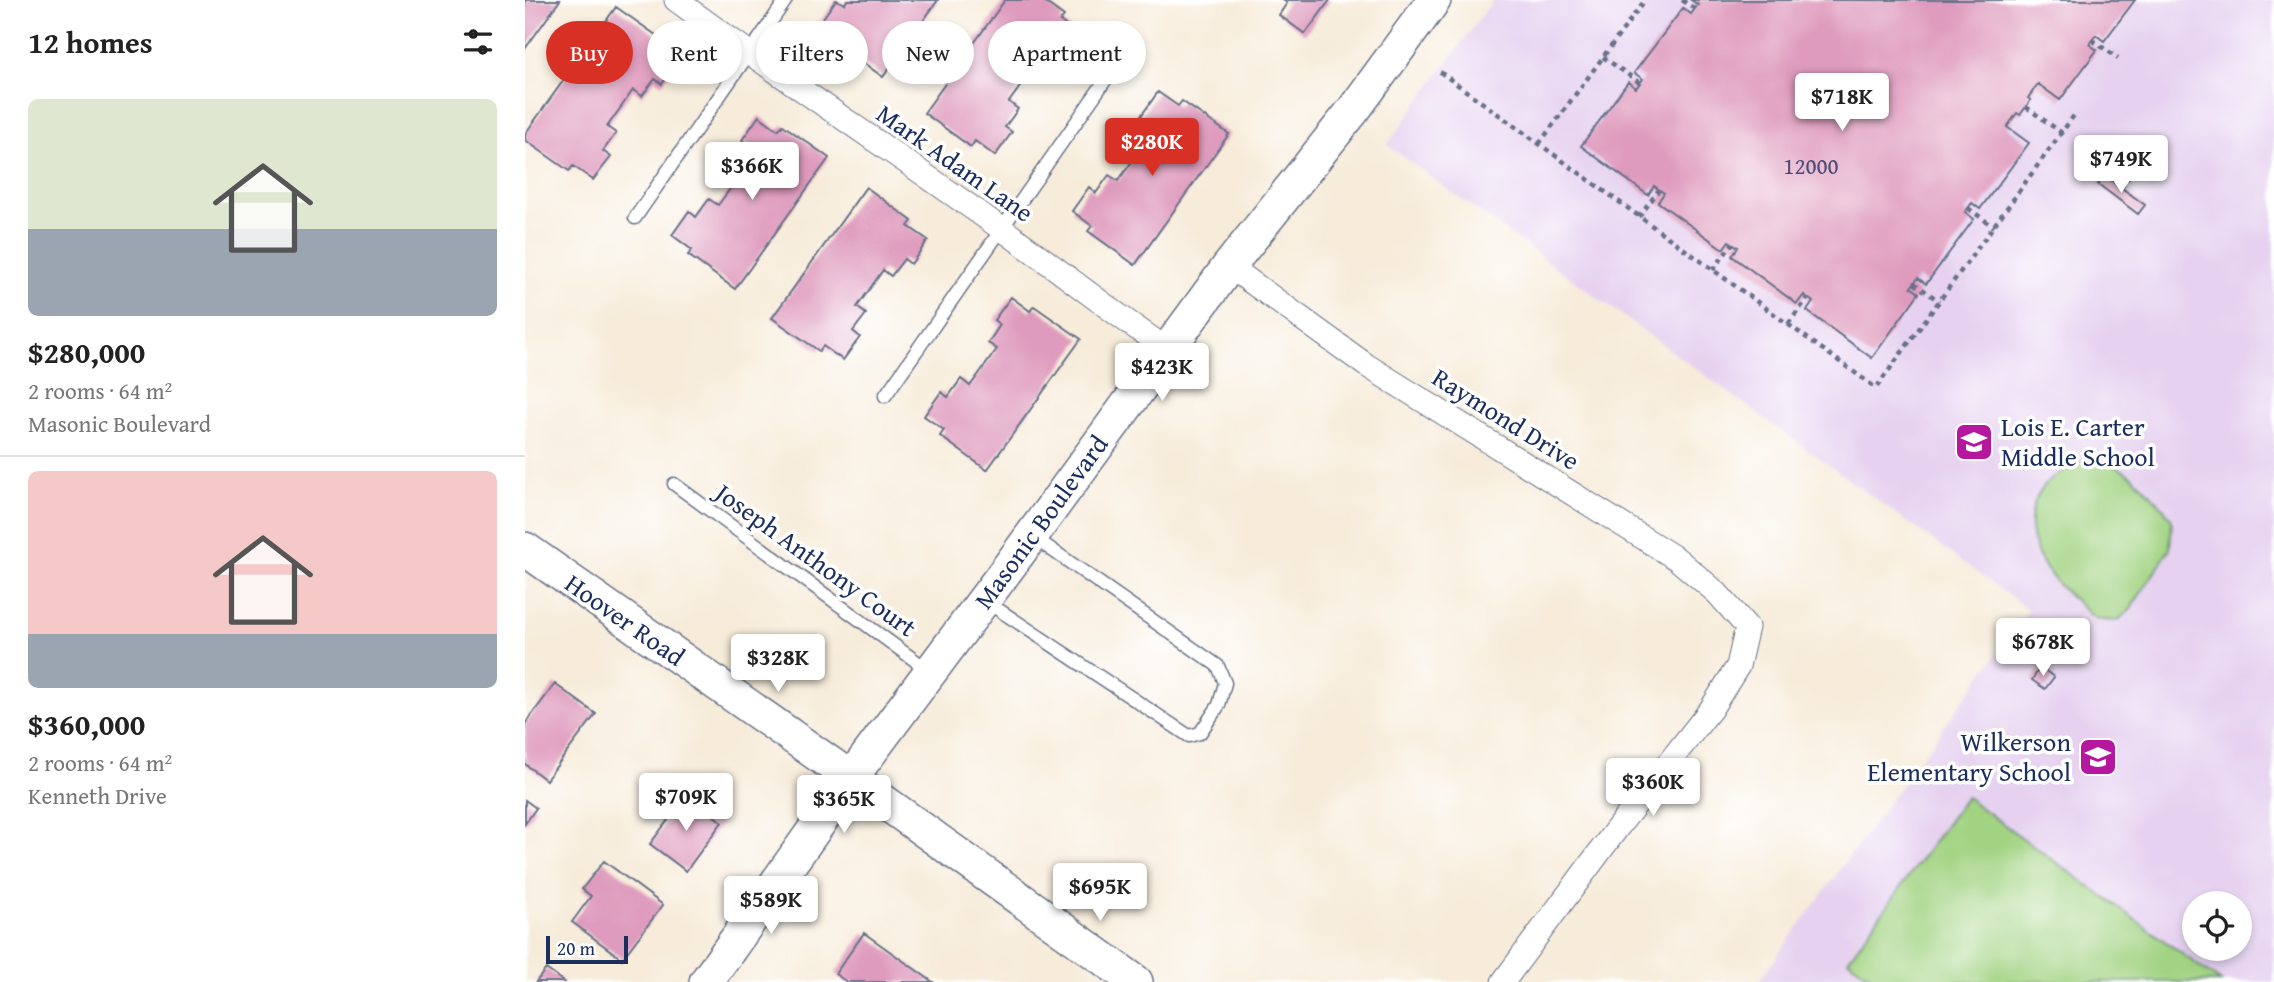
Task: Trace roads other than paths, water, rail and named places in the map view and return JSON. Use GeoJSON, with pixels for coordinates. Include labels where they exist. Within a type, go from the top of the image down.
{"type":"FeatureCollection","features":[{"type":"Feature","properties":{"kind":"street","name":"Mark Adam Lane"},"geometry":{"type":"LineString","coordinates":[[676,0],[1001,228],[1100,303],[1167,349]]}},
{"type":"Feature","properties":{"kind":"street","name":"Masonic Boulevard"},"geometry":{"type":"LineString","coordinates":[[706,982],[851,778],[1167,349],[1355,107],[1434,0]]}},
{"type":"Feature","properties":{"kind":"street","name":"Raymond Drive"},"geometry":{"type":"LineString","coordinates":[[1229,266],[1366,365],[1677,559],[1717,593],[1747,627],[1738,666],[1711,709],[1618,827],[1503,982]]}},
{"type":"Feature","properties":{"kind":"street","name":"Hoover Road"},"geometry":{"type":"LineString","coordinates":[[525,549],[851,778],[1129,980]]}},
{"type":"Feature","properties":{"kind":"lane"},"geometry":{"type":"LineString","coordinates":[[635,218],[786,0]]}},
{"type":"Feature","properties":{"kind":"lane"},"geometry":{"type":"LineString","coordinates":[[885,396],[1103,84]]}},
{"type":"Feature","properties":{"kind":"lane","name":"Joseph Anthony Court"},"geometry":{"type":"LineString","coordinates":[[674,484],[930,672]]}},
{"type":"Feature","properties":{"kind":"lane"},"geometry":{"type":"LineString","coordinates":[[984,600],[1189,736],[1200,733],[1207,725],[1219,705],[1225,683],[1218,666],[1031,536]]}},
{"type":"Feature","properties":{"kind":"place","name":"Lois E. Carter Middle School"},"geometry":{"type":"Point","coordinates":[1974,442]}},
{"type":"Feature","properties":{"kind":"place","name":"Wilkerson Elementary School"},"geometry":{"type":"Point","coordinates":[2098,757]}}]}
